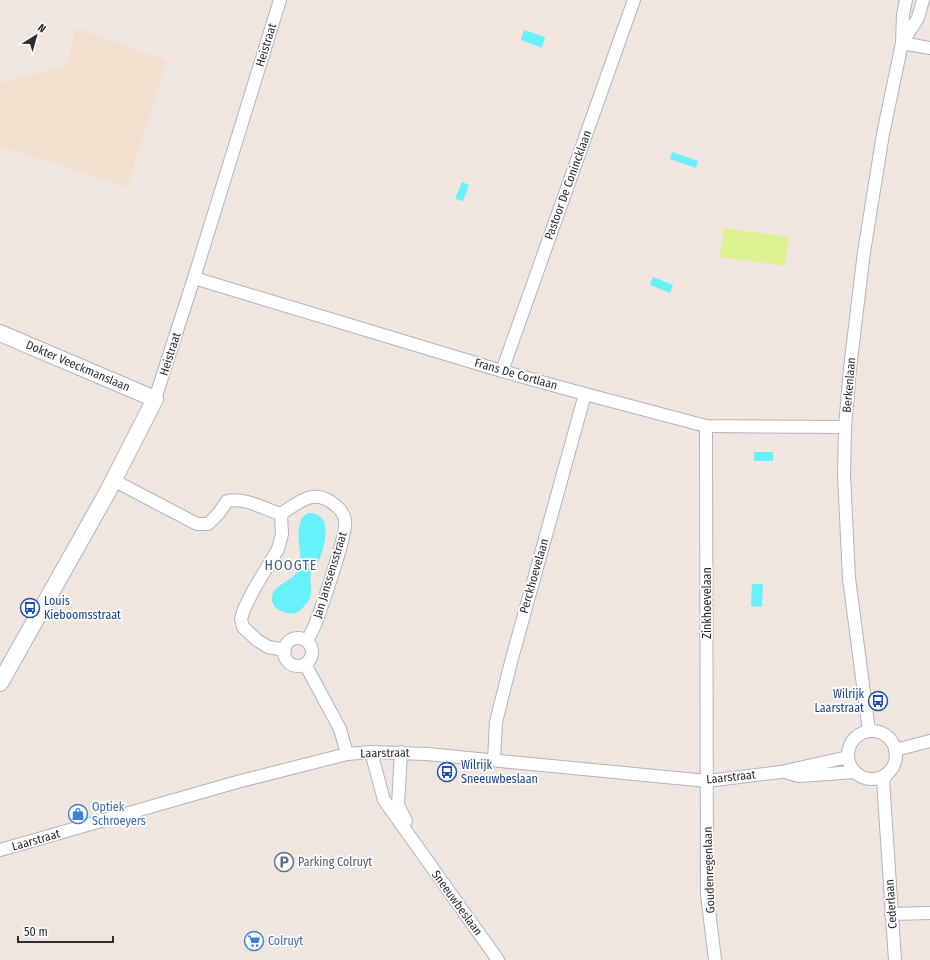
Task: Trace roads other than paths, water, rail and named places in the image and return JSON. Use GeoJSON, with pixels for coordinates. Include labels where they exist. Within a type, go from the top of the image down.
{"type":"FeatureCollection","features":[{"type":"Feature","properties":{"kind":"street","name":"Heistraat"},"geometry":{"type":"LineString","coordinates":[[0,684],[113,480],[155,399],[280,0]]}},
{"type":"Feature","properties":{"kind":"street","name":"Pastoor De Conincklaan"},"geometry":{"type":"LineString","coordinates":[[502,371],[634,0]]}},
{"type":"Feature","properties":{"kind":"street","name":"Berkenlaan"},"geometry":{"type":"LineString","coordinates":[[869,731],[849,578],[844,475],[845,427],[850,368],[864,252],[883,134],[902,43],[903,15],[906,0]]}},
{"type":"Feature","properties":{"kind":"street","name":"Berkenlaan"},"geometry":{"type":"LineString","coordinates":[[902,43],[918,18],[923,0]]}},
{"type":"Feature","properties":{"kind":"street"},"geometry":{"type":"LineString","coordinates":[[902,43],[930,48]]}},
{"type":"Feature","properties":{"kind":"street","name":"Frans De Cortlaan"},"geometry":{"type":"LineString","coordinates":[[194,278],[502,371],[706,426],[845,427]]}},
{"type":"Feature","properties":{"kind":"street","name":"Dokter Veeckmanslaan"},"geometry":{"type":"LineString","coordinates":[[0,333],[155,399]]}},
{"type":"Feature","properties":{"kind":"street","name":"Perckhoevelaan"},"geometry":{"type":"LineString","coordinates":[[494,760],[496,722],[511,662],[585,394]]}},
{"type":"Feature","properties":{"kind":"street","name":"Zinkhoevelaan"},"geometry":{"type":"LineString","coordinates":[[706,426],[707,781]]}},
{"type":"Feature","properties":{"kind":"street"},"geometry":{"type":"LineString","coordinates":[[113,480],[197,524],[208,524],[227,501],[235,499],[281,514],[282,534],[278,549],[254,589],[241,618],[243,627],[257,640],[268,647],[285,650]]}},
{"type":"Feature","properties":{"kind":"street","name":"Jan Janssensstraat"},"geometry":{"type":"LineString","coordinates":[[281,514],[303,499],[317,496],[330,500],[340,508],[345,520],[337,558],[316,623],[307,641]]}},
{"type":"Feature","properties":{"kind":"street"},"geometry":{"type":"LineString","coordinates":[[300,638],[307,641],[310,644],[312,654],[311,658],[305,664],[299,666],[290,663],[287,660],[285,650],[287,644],[293,639],[300,638]]}},
{"type":"Feature","properties":{"kind":"street"},"geometry":{"type":"LineString","coordinates":[[305,664],[340,729],[347,754]]}},
{"type":"Feature","properties":{"kind":"street"},"geometry":{"type":"LineString","coordinates":[[869,731],[883,733],[889,737],[895,750],[896,757],[894,764],[888,773],[878,778],[871,779],[859,775],[850,765],[848,757],[848,750],[855,737],[869,731]]}},
{"type":"Feature","properties":{"kind":"street"},"geometry":{"type":"LineString","coordinates":[[895,750],[930,740]]}},
{"type":"Feature","properties":{"kind":"street","name":"Sneeuwbeslaan"},"geometry":{"type":"LineString","coordinates":[[371,752],[384,800],[498,960]]}},
{"type":"Feature","properties":{"kind":"street","name":"Laarstraat"},"geometry":{"type":"LineString","coordinates":[[0,850],[237,782],[347,754],[401,752],[707,781],[781,772],[848,757]]}},
{"type":"Feature","properties":{"kind":"street","name":"Sneeuwbeslaan"},"geometry":{"type":"LineString","coordinates":[[401,752],[398,805],[417,846]]}},
{"type":"Feature","properties":{"kind":"street","name":"Laarstraat"},"geometry":{"type":"LineString","coordinates":[[781,772],[799,776],[855,772]]}},
{"type":"Feature","properties":{"kind":"street","name":"Cederlaan"},"geometry":{"type":"LineString","coordinates":[[888,773],[882,780],[895,960]]}},
{"type":"Feature","properties":{"kind":"street","name":"Cederlaan"},"geometry":{"type":"LineString","coordinates":[[871,779],[876,782],[886,848]]}},
{"type":"Feature","properties":{"kind":"street","name":"Goudenregenlaan"},"geometry":{"type":"LineString","coordinates":[[707,781],[707,894],[715,960]]}},
{"type":"Feature","properties":{"kind":"street"},"geometry":{"type":"LineString","coordinates":[[892,914],[930,913]]}},
{"type":"Feature","properties":{"kind":"water"},"geometry":{"type":"Polygon","coordinates":[[[524,30],[545,37],[542,48],[521,40],[524,30]]]}},
{"type":"Feature","properties":{"kind":"water"},"geometry":{"type":"Polygon","coordinates":[[[672,152],[698,161],[696,168],[670,159],[672,152]]]}},
{"type":"Feature","properties":{"kind":"water"},"geometry":{"type":"Polygon","coordinates":[[[462,182],[469,185],[463,201],[455,199],[462,182]]]}},
{"type":"Feature","properties":{"kind":"water"},"geometry":{"type":"Polygon","coordinates":[[[653,277],[673,285],[670,293],[650,285],[653,277]]]}},
{"type":"Feature","properties":{"kind":"water"},"geometry":{"type":"Polygon","coordinates":[[[754,452],[773,452],[773,461],[754,461],[754,452]]]}},
{"type":"Feature","properties":{"kind":"water"},"geometry":{"type":"Polygon","coordinates":[[[308,513],[316,514],[324,523],[326,530],[324,544],[320,558],[311,575],[311,593],[309,601],[296,613],[286,613],[277,609],[273,603],[272,596],[278,587],[296,574],[300,566],[299,525],[304,516],[308,513]]]}},
{"type":"Feature","properties":{"kind":"water"},"geometry":{"type":"Polygon","coordinates":[[[752,584],[763,584],[762,607],[751,606],[752,584]]]}},
{"type":"Feature","properties":{"kind":"place","name":"Louis Kieboomsstraat"},"geometry":{"type":"Point","coordinates":[30,608]}},
{"type":"Feature","properties":{"kind":"place","name":"Wilrijk Laarstraat"},"geometry":{"type":"Point","coordinates":[878,701]}},
{"type":"Feature","properties":{"kind":"place","name":"Wilrijk Sneeuwbeslaan"},"geometry":{"type":"Point","coordinates":[447,772]}},
{"type":"Feature","properties":{"kind":"place","name":"Optiek Schroeyers"},"geometry":{"type":"Point","coordinates":[78,814]}},
{"type":"Feature","properties":{"kind":"place","name":"Parking Colruyt"},"geometry":{"type":"Point","coordinates":[284,862]}},
{"type":"Feature","properties":{"kind":"place","name":"Colruyt"},"geometry":{"type":"Point","coordinates":[254,941]}},
{"type":"Feature","properties":{"kind":"district","name":"HOOGTE"},"geometry":{"type":"Point","coordinates":[291,565]}}]}
